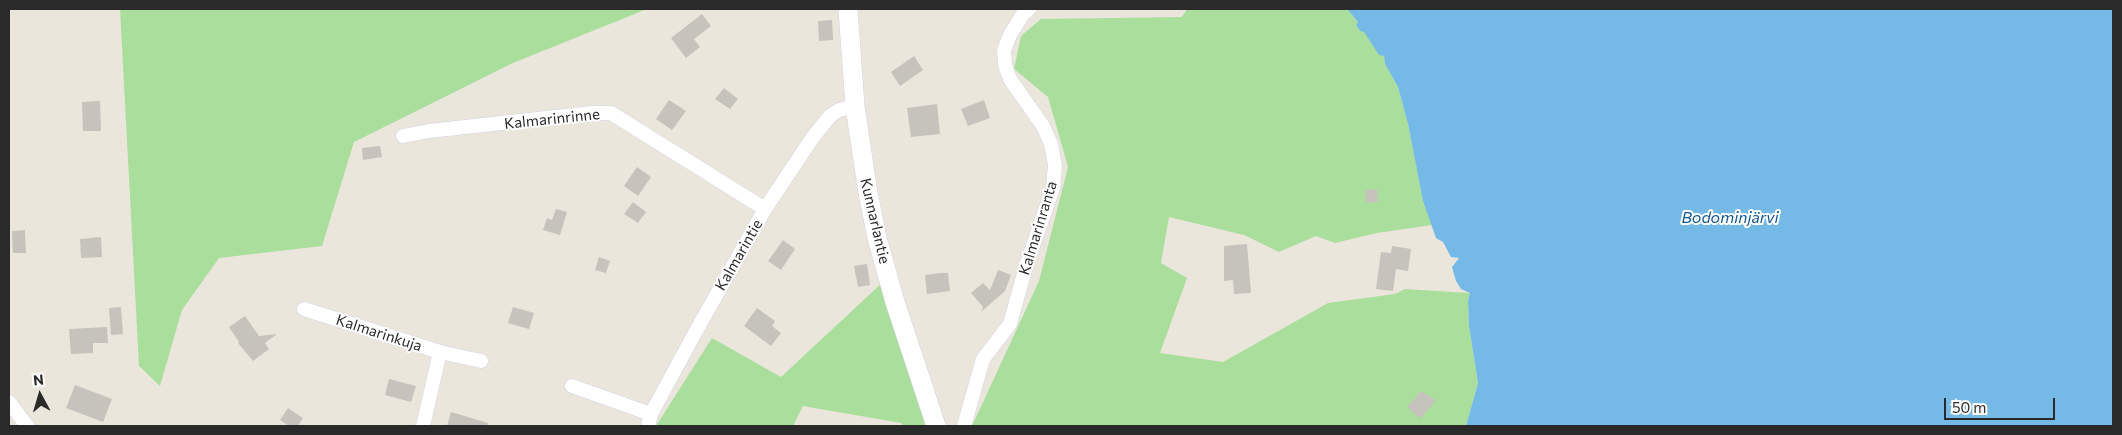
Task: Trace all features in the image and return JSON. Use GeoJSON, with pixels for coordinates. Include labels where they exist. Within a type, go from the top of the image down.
{"type":"FeatureCollection","features":[{"type":"Feature","properties":{"kind":"main road","name":"Kunnarlantie"},"geometry":{"type":"LineString","coordinates":[[848,9],[855,106],[877,238],[905,333],[936,426]]}},
{"type":"Feature","properties":{"kind":"street","name":"Kalmarinranta"},"geometry":{"type":"LineString","coordinates":[[964,426],[983,360],[1010,324],[1026,266],[1053,188],[1055,165],[1052,144],[1043,126],[1010,79],[1005,66],[1004,50],[1010,35],[1023,14],[1029,9]]}},
{"type":"Feature","properties":{"kind":"street","name":"Kalmarintie"},"geometry":{"type":"LineString","coordinates":[[649,420],[765,209],[813,137],[830,116],[840,110],[855,106]]}},
{"type":"Feature","properties":{"kind":"street","name":"Kalmarinrinne"},"geometry":{"type":"LineString","coordinates":[[403,136],[429,131],[592,113],[611,113],[765,209]]}},
{"type":"Feature","properties":{"kind":"street","name":"Kalmarinkuja"},"geometry":{"type":"LineString","coordinates":[[304,309],[440,352],[423,426]]}},
{"type":"Feature","properties":{"kind":"street"},"geometry":{"type":"LineString","coordinates":[[440,352],[481,361]]}},
{"type":"Feature","properties":{"kind":"street"},"geometry":{"type":"LineString","coordinates":[[572,386],[649,420]]}},
{"type":"Feature","properties":{"kind":"street"},"geometry":{"type":"LineString","coordinates":[[9,402],[27,426]]}},
{"type":"Feature","properties":{"kind":"green space"},"geometry":{"type":"Polygon","coordinates":[[[120,9],[647,9],[513,63],[354,142],[322,246],[219,258],[182,310],[160,386],[139,366],[120,9]]]}},
{"type":"Feature","properties":{"kind":"green space"},"geometry":{"type":"Polygon","coordinates":[[[1187,9],[1347,9],[1358,22],[1356,25],[1360,31],[1364,31],[1379,54],[1384,56],[1385,64],[1398,87],[1408,124],[1423,200],[1432,225],[1377,233],[1335,243],[1316,236],[1279,252],[1244,235],[1169,217],[1161,263],[1187,278],[1160,353],[1223,362],[1328,303],[1395,294],[1405,289],[1470,293],[1468,301],[1469,326],[1478,383],[1466,426],[972,426],[1039,281],[1068,167],[1048,97],[1014,69],[1021,36],[1041,19],[1182,17],[1187,9]]]}},
{"type":"Feature","properties":{"kind":"green space"},"geometry":{"type":"Polygon","coordinates":[[[883,282],[929,426],[904,426],[901,423],[803,406],[793,426],[656,426],[712,338],[781,377],[883,282]]]}},
{"type":"Feature","properties":{"kind":"water","name":"Bodominjärvi"},"geometry":{"type":"Polygon","coordinates":[[[1347,9],[2113,9],[2113,426],[1466,426],[1478,383],[1469,326],[1468,301],[1470,293],[1461,289],[1456,281],[1452,267],[1459,258],[1451,257],[1443,242],[1436,238],[1423,201],[1408,124],[1398,87],[1385,64],[1384,56],[1379,55],[1364,32],[1360,31],[1356,25],[1358,22],[1347,9]]]}},
{"type":"Feature","properties":{"kind":"building"},"geometry":{"type":"Polygon","coordinates":[[[702,14],[711,26],[694,39],[700,47],[686,58],[671,38],[702,14]]]}},
{"type":"Feature","properties":{"kind":"building"},"geometry":{"type":"Polygon","coordinates":[[[832,20],[833,40],[819,41],[818,21],[832,20]]]}},
{"type":"Feature","properties":{"kind":"building"},"geometry":{"type":"Polygon","coordinates":[[[914,56],[923,70],[900,86],[891,72],[914,56]]]}},
{"type":"Feature","properties":{"kind":"building"},"geometry":{"type":"Polygon","coordinates":[[[724,88],[738,99],[730,109],[715,99],[724,88]]]}},
{"type":"Feature","properties":{"kind":"building"},"geometry":{"type":"Polygon","coordinates":[[[669,100],[686,111],[672,130],[656,119],[669,100]]]}},
{"type":"Feature","properties":{"kind":"building"},"geometry":{"type":"Polygon","coordinates":[[[984,100],[990,118],[968,126],[961,109],[984,100]]]}},
{"type":"Feature","properties":{"kind":"building"},"geometry":{"type":"Polygon","coordinates":[[[100,101],[101,131],[83,131],[82,102],[100,101]]]}},
{"type":"Feature","properties":{"kind":"building"},"geometry":{"type":"Polygon","coordinates":[[[937,104],[940,134],[911,137],[907,108],[937,104]]]}},
{"type":"Feature","properties":{"kind":"building"},"geometry":{"type":"Polygon","coordinates":[[[380,146],[382,157],[363,160],[362,148],[380,146]]]}},
{"type":"Feature","properties":{"kind":"building"},"geometry":{"type":"Polygon","coordinates":[[[637,167],[651,177],[638,196],[624,186],[637,167]]]}},
{"type":"Feature","properties":{"kind":"building"},"geometry":{"type":"Polygon","coordinates":[[[1377,189],[1378,202],[1366,203],[1365,190],[1377,189]]]}},
{"type":"Feature","properties":{"kind":"building"},"geometry":{"type":"Polygon","coordinates":[[[633,202],[646,212],[638,223],[624,214],[633,202]]]}},
{"type":"Feature","properties":{"kind":"building"},"geometry":{"type":"Polygon","coordinates":[[[556,209],[567,212],[560,235],[543,230],[547,218],[552,220],[556,209]]]}},
{"type":"Feature","properties":{"kind":"building"},"geometry":{"type":"Polygon","coordinates":[[[25,230],[26,253],[13,253],[12,231],[25,230]]]}},
{"type":"Feature","properties":{"kind":"building"},"geometry":{"type":"Polygon","coordinates":[[[101,237],[102,257],[81,258],[80,239],[101,237]]]}},
{"type":"Feature","properties":{"kind":"building"},"geometry":{"type":"Polygon","coordinates":[[[783,240],[795,249],[781,270],[768,261],[783,240]]]}},
{"type":"Feature","properties":{"kind":"building"},"geometry":{"type":"Polygon","coordinates":[[[1247,244],[1251,293],[1234,294],[1233,280],[1224,281],[1224,246],[1247,244]]]}},
{"type":"Feature","properties":{"kind":"building"},"geometry":{"type":"Polygon","coordinates":[[[1392,246],[1411,249],[1408,271],[1396,269],[1393,291],[1376,289],[1381,252],[1391,253],[1392,246]]]}},
{"type":"Feature","properties":{"kind":"building"},"geometry":{"type":"Polygon","coordinates":[[[599,257],[610,261],[606,273],[595,270],[599,257]]]}},
{"type":"Feature","properties":{"kind":"building"},"geometry":{"type":"Polygon","coordinates":[[[867,264],[870,285],[858,287],[854,266],[867,264]]]}},
{"type":"Feature","properties":{"kind":"building"},"geometry":{"type":"Polygon","coordinates":[[[998,270],[1011,275],[1005,291],[981,312],[983,307],[971,293],[983,283],[990,290],[998,270]]]}},
{"type":"Feature","properties":{"kind":"building"},"geometry":{"type":"Polygon","coordinates":[[[948,273],[950,291],[927,294],[925,275],[948,273]]]}},
{"type":"Feature","properties":{"kind":"building"},"geometry":{"type":"Polygon","coordinates":[[[121,307],[123,334],[111,335],[109,308],[121,307]]]}},
{"type":"Feature","properties":{"kind":"building"},"geometry":{"type":"Polygon","coordinates":[[[513,307],[534,313],[529,329],[508,323],[513,307]]]}},
{"type":"Feature","properties":{"kind":"building"},"geometry":{"type":"Polygon","coordinates":[[[757,308],[775,321],[772,326],[781,333],[771,346],[744,326],[757,308]]]}},
{"type":"Feature","properties":{"kind":"building"},"geometry":{"type":"Polygon","coordinates":[[[245,316],[259,336],[277,334],[265,343],[269,349],[253,361],[238,343],[229,327],[245,316]]]}},
{"type":"Feature","properties":{"kind":"building"},"geometry":{"type":"Polygon","coordinates":[[[107,327],[108,343],[93,343],[93,353],[71,354],[69,329],[107,327]]]}},
{"type":"Feature","properties":{"kind":"building"},"geometry":{"type":"Polygon","coordinates":[[[389,379],[416,386],[411,402],[385,395],[389,379]]]}},
{"type":"Feature","properties":{"kind":"building"},"geometry":{"type":"Polygon","coordinates":[[[75,385],[112,399],[103,422],[66,408],[75,385]]]}},
{"type":"Feature","properties":{"kind":"building"},"geometry":{"type":"Polygon","coordinates":[[[1421,391],[1436,400],[1420,419],[1407,407],[1421,391]]]}},
{"type":"Feature","properties":{"kind":"building"},"geometry":{"type":"Polygon","coordinates":[[[288,408],[303,418],[298,426],[289,426],[280,420],[288,408]]]}},
{"type":"Feature","properties":{"kind":"building"},"geometry":{"type":"Polygon","coordinates":[[[451,412],[488,423],[487,426],[447,426],[451,412]]]}}]}
